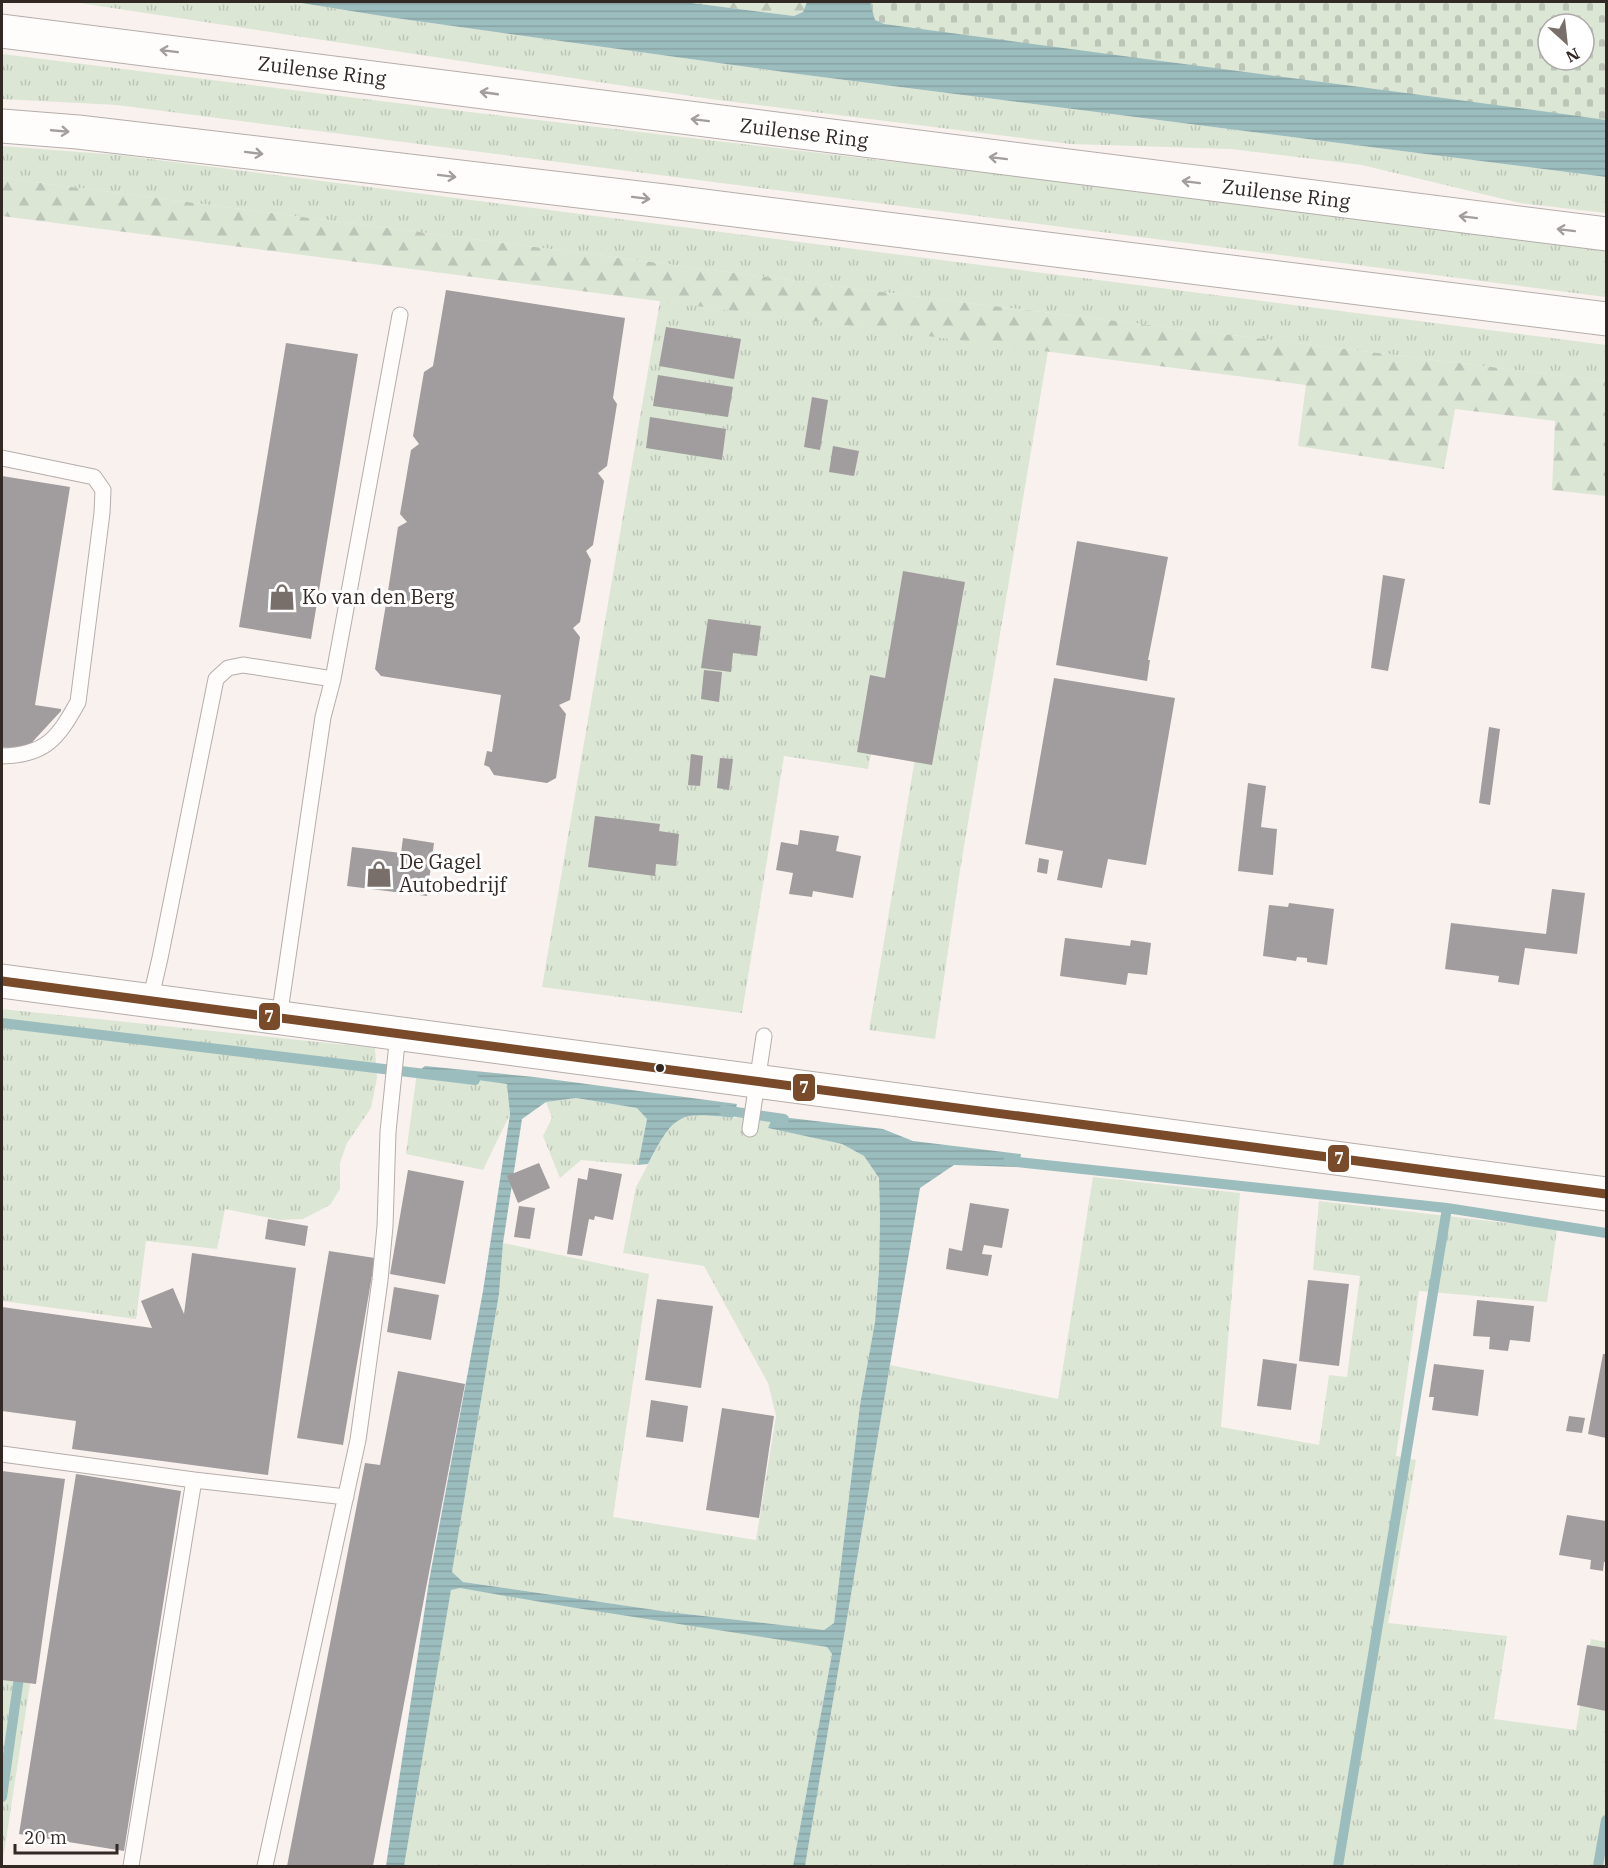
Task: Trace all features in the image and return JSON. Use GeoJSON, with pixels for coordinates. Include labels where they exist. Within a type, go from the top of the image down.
{"type":"FeatureCollection","features":[{"type":"Feature","properties":{"kind":"main road","name":"Zuilense Ring"},"geometry":{"type":"LineString","coordinates":[[2,31],[1606,234]]}},
{"type":"Feature","properties":{"kind":"main road"},"geometry":{"type":"LineString","coordinates":[[2,126],[78,132],[664,201],[1606,319]]}},
{"type":"Feature","properties":{"kind":"main road"},"geometry":{"type":"LineString","coordinates":[[2,981],[279,1018],[396,1056],[754,1091],[1606,1194]]}},
{"type":"Feature","properties":{"kind":"lane"},"geometry":{"type":"LineString","coordinates":[[279,1018],[323,717],[333,679],[400,315]]}},
{"type":"Feature","properties":{"kind":"lane"},"geometry":{"type":"LineString","coordinates":[[2,458],[94,477],[103,490],[78,702],[65,726],[42,748],[19,756],[2,756]]}},
{"type":"Feature","properties":{"kind":"lane"},"geometry":{"type":"LineString","coordinates":[[150,1001],[216,679],[228,668],[243,665],[333,679]]}},
{"type":"Feature","properties":{"kind":"lane"},"geometry":{"type":"LineString","coordinates":[[750,1128],[764,1036]]}},
{"type":"Feature","properties":{"kind":"lane"},"geometry":{"type":"LineString","coordinates":[[265,1866],[358,1440],[380,1280],[385,1226],[388,1132],[396,1056]]}},
{"type":"Feature","properties":{"kind":"lane"},"geometry":{"type":"LineString","coordinates":[[2,1454],[194,1480],[346,1497]]}},
{"type":"Feature","properties":{"kind":"lane"},"geometry":{"type":"LineString","coordinates":[[131,1866],[194,1480]]}},
{"type":"Feature","properties":{"kind":"green space"},"geometry":{"type":"Polygon","coordinates":[[[73,2],[295,2],[798,74],[1606,177],[1606,213],[1520,203],[1362,165],[1231,149],[1071,144],[711,99],[73,2]]]}},
{"type":"Feature","properties":{"kind":"green space"},"geometry":{"type":"Polygon","coordinates":[[[684,2],[807,2],[803,12],[794,16],[684,2]]]}},
{"type":"Feature","properties":{"kind":"green space"},"geometry":{"type":"Polygon","coordinates":[[[853,2],[1606,2],[1606,149],[842,45],[853,2]]]}},
{"type":"Feature","properties":{"kind":"green space"},"geometry":{"type":"Polygon","coordinates":[[[2,54],[461,111],[1203,198],[1606,250],[1606,297],[117,105],[2,99],[2,54]]]}},
{"type":"Feature","properties":{"kind":"green space"},"geometry":{"type":"Polygon","coordinates":[[[2,146],[119,155],[1606,345],[1606,381],[921,297],[2,178],[2,146]]]}},
{"type":"Feature","properties":{"kind":"green space"},"geometry":{"type":"Polygon","coordinates":[[[2,178],[921,297],[1606,381],[1606,496],[1552,490],[1555,421],[1455,409],[1444,469],[1298,446],[1306,385],[2,216],[2,178]]]}},
{"type":"Feature","properties":{"kind":"green space"},"geometry":{"type":"Polygon","coordinates":[[[660,301],[1048,351],[960,870],[935,1039],[869,1030],[939,617],[899,612],[868,769],[784,756],[742,1013],[542,987],[660,301]]]}},
{"type":"Feature","properties":{"kind":"green space"},"geometry":{"type":"Polygon","coordinates":[[[2,1009],[375,1048],[377,1078],[371,1108],[347,1143],[340,1163],[340,1189],[330,1205],[303,1219],[280,1220],[225,1209],[217,1249],[146,1241],[136,1319],[2,1301],[2,1009]]]}},
{"type":"Feature","properties":{"kind":"green space"},"geometry":{"type":"Polygon","coordinates":[[[417,1072],[508,1084],[510,1114],[483,1170],[406,1154],[417,1072]]]}},
{"type":"Feature","properties":{"kind":"green space"},"geometry":{"type":"Polygon","coordinates":[[[576,1098],[638,1108],[647,1119],[638,1165],[581,1160],[560,1178],[543,1136],[552,1118],[546,1102],[576,1098]]]}},
{"type":"Feature","properties":{"kind":"green space"},"geometry":{"type":"Polygon","coordinates":[[[702,1114],[733,1118],[773,1116],[768,1128],[842,1144],[864,1156],[879,1178],[879,1270],[875,1322],[860,1405],[834,1623],[824,1630],[669,1612],[463,1582],[452,1572],[499,1294],[503,1243],[649,1274],[613,1517],[756,1540],[776,1416],[768,1383],[704,1266],[623,1253],[636,1187],[666,1131],[679,1119],[702,1114]]]}},
{"type":"Feature","properties":{"kind":"green space"},"geometry":{"type":"Polygon","coordinates":[[[1093,1177],[1240,1193],[1221,1427],[1319,1445],[1329,1375],[1347,1377],[1360,1276],[1313,1270],[1319,1201],[1557,1229],[1547,1302],[1419,1291],[1396,1456],[1416,1460],[1388,1623],[1507,1636],[1494,1719],[1576,1730],[1591,1639],[1606,1642],[1606,1866],[805,1866],[890,1365],[1058,1399],[1093,1177]]]}},
{"type":"Feature","properties":{"kind":"green space"},"geometry":{"type":"Polygon","coordinates":[[[460,1588],[827,1647],[832,1654],[793,1866],[404,1866],[451,1589],[460,1588]]]}},
{"type":"Feature","properties":{"kind":"green space"},"geometry":{"type":"Polygon","coordinates":[[[2,1627],[38,1632],[2,1866],[2,1627]]]}},
{"type":"Feature","properties":{"kind":"water"},"geometry":{"type":"Polygon","coordinates":[[[295,2],[684,2],[794,16],[803,12],[807,2],[870,2],[875,20],[884,24],[1606,120],[1606,177],[798,74],[295,2]]]}},
{"type":"Feature","properties":{"kind":"water"},"geometry":{"type":"Polygon","coordinates":[[[425,1066],[534,1077],[737,1104],[733,1118],[700,1115],[679,1120],[664,1135],[648,1164],[638,1165],[647,1119],[637,1108],[576,1098],[546,1102],[522,1119],[503,1243],[499,1294],[452,1572],[463,1582],[669,1612],[824,1630],[834,1623],[860,1405],[875,1322],[879,1270],[879,1178],[864,1156],[842,1144],[768,1128],[773,1116],[883,1129],[913,1141],[1021,1154],[1019,1167],[954,1165],[920,1188],[805,1866],[793,1866],[832,1654],[827,1647],[460,1588],[451,1590],[404,1866],[386,1866],[429,1581],[483,1291],[510,1114],[507,1084],[417,1072],[425,1066]]]}},
{"type":"Feature","properties":{"kind":"building"},"geometry":{"type":"Polygon","coordinates":[[[446,290],[625,318],[613,398],[617,404],[607,466],[598,473],[604,481],[593,545],[586,551],[591,560],[580,622],[573,628],[580,637],[570,700],[559,705],[566,714],[556,778],[547,783],[494,775],[489,767],[484,765],[487,751],[492,752],[501,695],[381,676],[375,669],[386,604],[393,598],[388,591],[398,527],[407,522],[400,514],[411,450],[419,444],[413,436],[424,372],[433,366],[446,290]]]}},
{"type":"Feature","properties":{"kind":"building"},"geometry":{"type":"Polygon","coordinates":[[[666,327],[741,339],[734,379],[659,366],[666,327]]]}},
{"type":"Feature","properties":{"kind":"building"},"geometry":{"type":"Polygon","coordinates":[[[286,343],[358,354],[311,639],[239,627],[286,343]]]}},
{"type":"Feature","properties":{"kind":"building"},"geometry":{"type":"Polygon","coordinates":[[[658,375],[733,387],[728,417],[653,406],[658,375]]]}},
{"type":"Feature","properties":{"kind":"building"},"geometry":{"type":"Polygon","coordinates":[[[812,397],[828,400],[820,450],[804,447],[812,397]]]}},
{"type":"Feature","properties":{"kind":"building"},"geometry":{"type":"Polygon","coordinates":[[[650,417],[726,429],[722,460],[646,448],[650,417]]]}},
{"type":"Feature","properties":{"kind":"building"},"geometry":{"type":"Polygon","coordinates":[[[833,446],[859,451],[854,476],[829,472],[833,446]]]}},
{"type":"Feature","properties":{"kind":"building"},"geometry":{"type":"Polygon","coordinates":[[[2,476],[70,487],[35,705],[61,709],[61,711],[24,751],[2,747],[2,476]]]}},
{"type":"Feature","properties":{"kind":"building"},"geometry":{"type":"Polygon","coordinates":[[[1077,541],[1168,557],[1148,660],[1150,660],[1147,681],[1056,665],[1077,541]]]}},
{"type":"Feature","properties":{"kind":"building"},"geometry":{"type":"Polygon","coordinates":[[[903,571],[965,582],[932,765],[857,752],[870,675],[885,678],[903,571]]]}},
{"type":"Feature","properties":{"kind":"building"},"geometry":{"type":"Polygon","coordinates":[[[1383,575],[1405,579],[1388,671],[1371,668],[1383,575]]]}},
{"type":"Feature","properties":{"kind":"building"},"geometry":{"type":"Polygon","coordinates":[[[708,619],[761,626],[757,656],[733,653],[731,672],[701,668],[708,619]]]}},
{"type":"Feature","properties":{"kind":"building"},"geometry":{"type":"Polygon","coordinates":[[[704,670],[722,672],[719,702],[701,699],[704,670]]]}},
{"type":"Feature","properties":{"kind":"building"},"geometry":{"type":"Polygon","coordinates":[[[1054,678],[1175,698],[1146,865],[1108,859],[1102,888],[1057,880],[1063,851],[1025,844],[1054,678]]]}},
{"type":"Feature","properties":{"kind":"building"},"geometry":{"type":"Polygon","coordinates":[[[1489,727],[1500,729],[1490,805],[1479,803],[1489,727]]]}},
{"type":"Feature","properties":{"kind":"building"},"geometry":{"type":"Polygon","coordinates":[[[691,754],[703,756],[700,786],[688,785],[691,754]]]}},
{"type":"Feature","properties":{"kind":"building"},"geometry":{"type":"Polygon","coordinates":[[[720,758],[733,759],[729,790],[717,788],[720,758]]]}},
{"type":"Feature","properties":{"kind":"building"},"geometry":{"type":"Polygon","coordinates":[[[1248,783],[1266,786],[1261,827],[1277,829],[1273,875],[1238,871],[1248,783]]]}},
{"type":"Feature","properties":{"kind":"building"},"geometry":{"type":"Polygon","coordinates":[[[595,816],[660,824],[659,831],[679,834],[676,866],[656,864],[655,876],[588,867],[595,816]]]}},
{"type":"Feature","properties":{"kind":"building"},"geometry":{"type":"Polygon","coordinates":[[[800,830],[839,836],[836,851],[861,856],[853,898],[813,891],[812,897],[789,894],[793,873],[776,870],[781,842],[798,845],[800,830]]]}},
{"type":"Feature","properties":{"kind":"building"},"geometry":{"type":"Polygon","coordinates":[[[403,838],[434,843],[427,896],[347,886],[352,847],[401,853],[403,838]]]}},
{"type":"Feature","properties":{"kind":"building"},"geometry":{"type":"Polygon","coordinates":[[[1039,858],[1049,860],[1047,874],[1037,872],[1039,858]]]}},
{"type":"Feature","properties":{"kind":"building"},"geometry":{"type":"Polygon","coordinates":[[[1552,889],[1585,893],[1577,954],[1525,948],[1519,985],[1498,982],[1499,976],[1445,969],[1451,923],[1546,934],[1552,889]]]}},
{"type":"Feature","properties":{"kind":"building"},"geometry":{"type":"Polygon","coordinates":[[[1289,903],[1334,909],[1327,965],[1307,962],[1307,958],[1297,957],[1296,961],[1263,956],[1269,905],[1288,907],[1289,903]]]}},
{"type":"Feature","properties":{"kind":"building"},"geometry":{"type":"Polygon","coordinates":[[[1065,938],[1130,946],[1131,940],[1151,943],[1147,975],[1128,973],[1126,985],[1060,976],[1065,938]]]}},
{"type":"Feature","properties":{"kind":"building"},"geometry":{"type":"Polygon","coordinates":[[[539,1163],[550,1188],[518,1203],[507,1176],[539,1163]]]}},
{"type":"Feature","properties":{"kind":"building"},"geometry":{"type":"Polygon","coordinates":[[[589,1168],[622,1174],[613,1220],[595,1216],[594,1220],[589,1219],[582,1256],[567,1254],[578,1178],[587,1180],[589,1168]]]}},
{"type":"Feature","properties":{"kind":"building"},"geometry":{"type":"Polygon","coordinates":[[[408,1170],[464,1181],[445,1284],[390,1274],[408,1170]]]}},
{"type":"Feature","properties":{"kind":"building"},"geometry":{"type":"Polygon","coordinates":[[[970,1203],[1009,1209],[1002,1248],[984,1245],[982,1254],[992,1255],[988,1276],[946,1269],[949,1248],[962,1251],[970,1203]]]}},
{"type":"Feature","properties":{"kind":"building"},"geometry":{"type":"Polygon","coordinates":[[[519,1206],[535,1208],[530,1239],[514,1237],[519,1206]]]}},
{"type":"Feature","properties":{"kind":"building"},"geometry":{"type":"Polygon","coordinates":[[[268,1219],[308,1226],[305,1246],[265,1239],[268,1219]]]}},
{"type":"Feature","properties":{"kind":"building"},"geometry":{"type":"Polygon","coordinates":[[[329,1251],[375,1258],[343,1445],[297,1438],[329,1251]]]}},
{"type":"Feature","properties":{"kind":"building"},"geometry":{"type":"Polygon","coordinates":[[[192,1253],[296,1268],[268,1475],[72,1449],[76,1421],[2,1411],[2,1307],[152,1328],[141,1301],[173,1288],[184,1314],[192,1253]]]}},
{"type":"Feature","properties":{"kind":"building"},"geometry":{"type":"Polygon","coordinates":[[[1308,1280],[1349,1284],[1339,1366],[1299,1361],[1308,1280]]]}},
{"type":"Feature","properties":{"kind":"building"},"geometry":{"type":"Polygon","coordinates":[[[394,1287],[439,1295],[431,1340],[387,1332],[394,1287]]]}},
{"type":"Feature","properties":{"kind":"building"},"geometry":{"type":"Polygon","coordinates":[[[657,1299],[713,1306],[701,1388],[645,1380],[657,1299]]]}},
{"type":"Feature","properties":{"kind":"building"},"geometry":{"type":"Polygon","coordinates":[[[1477,1300],[1534,1306],[1530,1342],[1510,1340],[1508,1351],[1489,1349],[1490,1337],[1473,1336],[1477,1300]]]}},
{"type":"Feature","properties":{"kind":"building"},"geometry":{"type":"Polygon","coordinates":[[[1603,1354],[1606,1354],[1606,1438],[1588,1434],[1603,1354]]]}},
{"type":"Feature","properties":{"kind":"building"},"geometry":{"type":"Polygon","coordinates":[[[1263,1359],[1297,1364],[1291,1410],[1257,1406],[1263,1359]]]}},
{"type":"Feature","properties":{"kind":"building"},"geometry":{"type":"Polygon","coordinates":[[[1434,1364],[1484,1370],[1478,1416],[1432,1410],[1434,1397],[1429,1397],[1434,1364]]]}},
{"type":"Feature","properties":{"kind":"building"},"geometry":{"type":"Polygon","coordinates":[[[398,1371],[465,1384],[373,1866],[287,1866],[365,1463],[380,1465],[398,1371]]]}},
{"type":"Feature","properties":{"kind":"building"},"geometry":{"type":"Polygon","coordinates":[[[651,1400],[688,1406],[683,1442],[646,1437],[651,1400]]]}},
{"type":"Feature","properties":{"kind":"building"},"geometry":{"type":"Polygon","coordinates":[[[722,1408],[774,1416],[759,1518],[706,1510],[722,1408]]]}},
{"type":"Feature","properties":{"kind":"building"},"geometry":{"type":"Polygon","coordinates":[[[1569,1416],[1585,1418],[1582,1433],[1566,1431],[1569,1416]]]}},
{"type":"Feature","properties":{"kind":"building"},"geometry":{"type":"Polygon","coordinates":[[[2,1471],[65,1479],[36,1684],[2,1680],[2,1471]]]}},
{"type":"Feature","properties":{"kind":"building"},"geometry":{"type":"Polygon","coordinates":[[[76,1474],[181,1491],[124,1851],[19,1834],[76,1474]]]}},
{"type":"Feature","properties":{"kind":"building"},"geometry":{"type":"Polygon","coordinates":[[[1567,1515],[1606,1521],[1606,1562],[1604,1562],[1603,1571],[1590,1569],[1591,1560],[1559,1555],[1567,1515]]]}},
{"type":"Feature","properties":{"kind":"building"},"geometry":{"type":"Polygon","coordinates":[[[1587,1645],[1606,1648],[1606,1711],[1577,1705],[1587,1645]]]}},
{"type":"Feature","properties":{"kind":"waterway"},"geometry":{"type":"LineString","coordinates":[[2,1023],[475,1080]]}},
{"type":"Feature","properties":{"kind":"waterway"},"geometry":{"type":"LineString","coordinates":[[723,1110],[784,1119]]}},
{"type":"Feature","properties":{"kind":"waterway"},"geometry":{"type":"LineString","coordinates":[[1008,1161],[1447,1208],[1606,1233]]}},
{"type":"Feature","properties":{"kind":"waterway"},"geometry":{"type":"LineString","coordinates":[[1338,1866],[1447,1208]]}},
{"type":"Feature","properties":{"kind":"waterway"},"geometry":{"type":"LineString","coordinates":[[2,1797],[20,1670]]}},
{"type":"Feature","properties":{"kind":"waterway"},"geometry":{"type":"LineString","coordinates":[[1598,1866],[1606,1820]]}},
{"type":"Feature","properties":{"kind":"transit line","name":"7"},"geometry":{"type":"LineString","coordinates":[[2,981],[1606,1194]]}},
{"type":"Feature","properties":{"kind":"place","name":"Ko van den Berg"},"geometry":{"type":"Point","coordinates":[282,597]}},
{"type":"Feature","properties":{"kind":"place","name":"De Gagel Autobedrijf"},"geometry":{"type":"Point","coordinates":[379,874]}}]}
